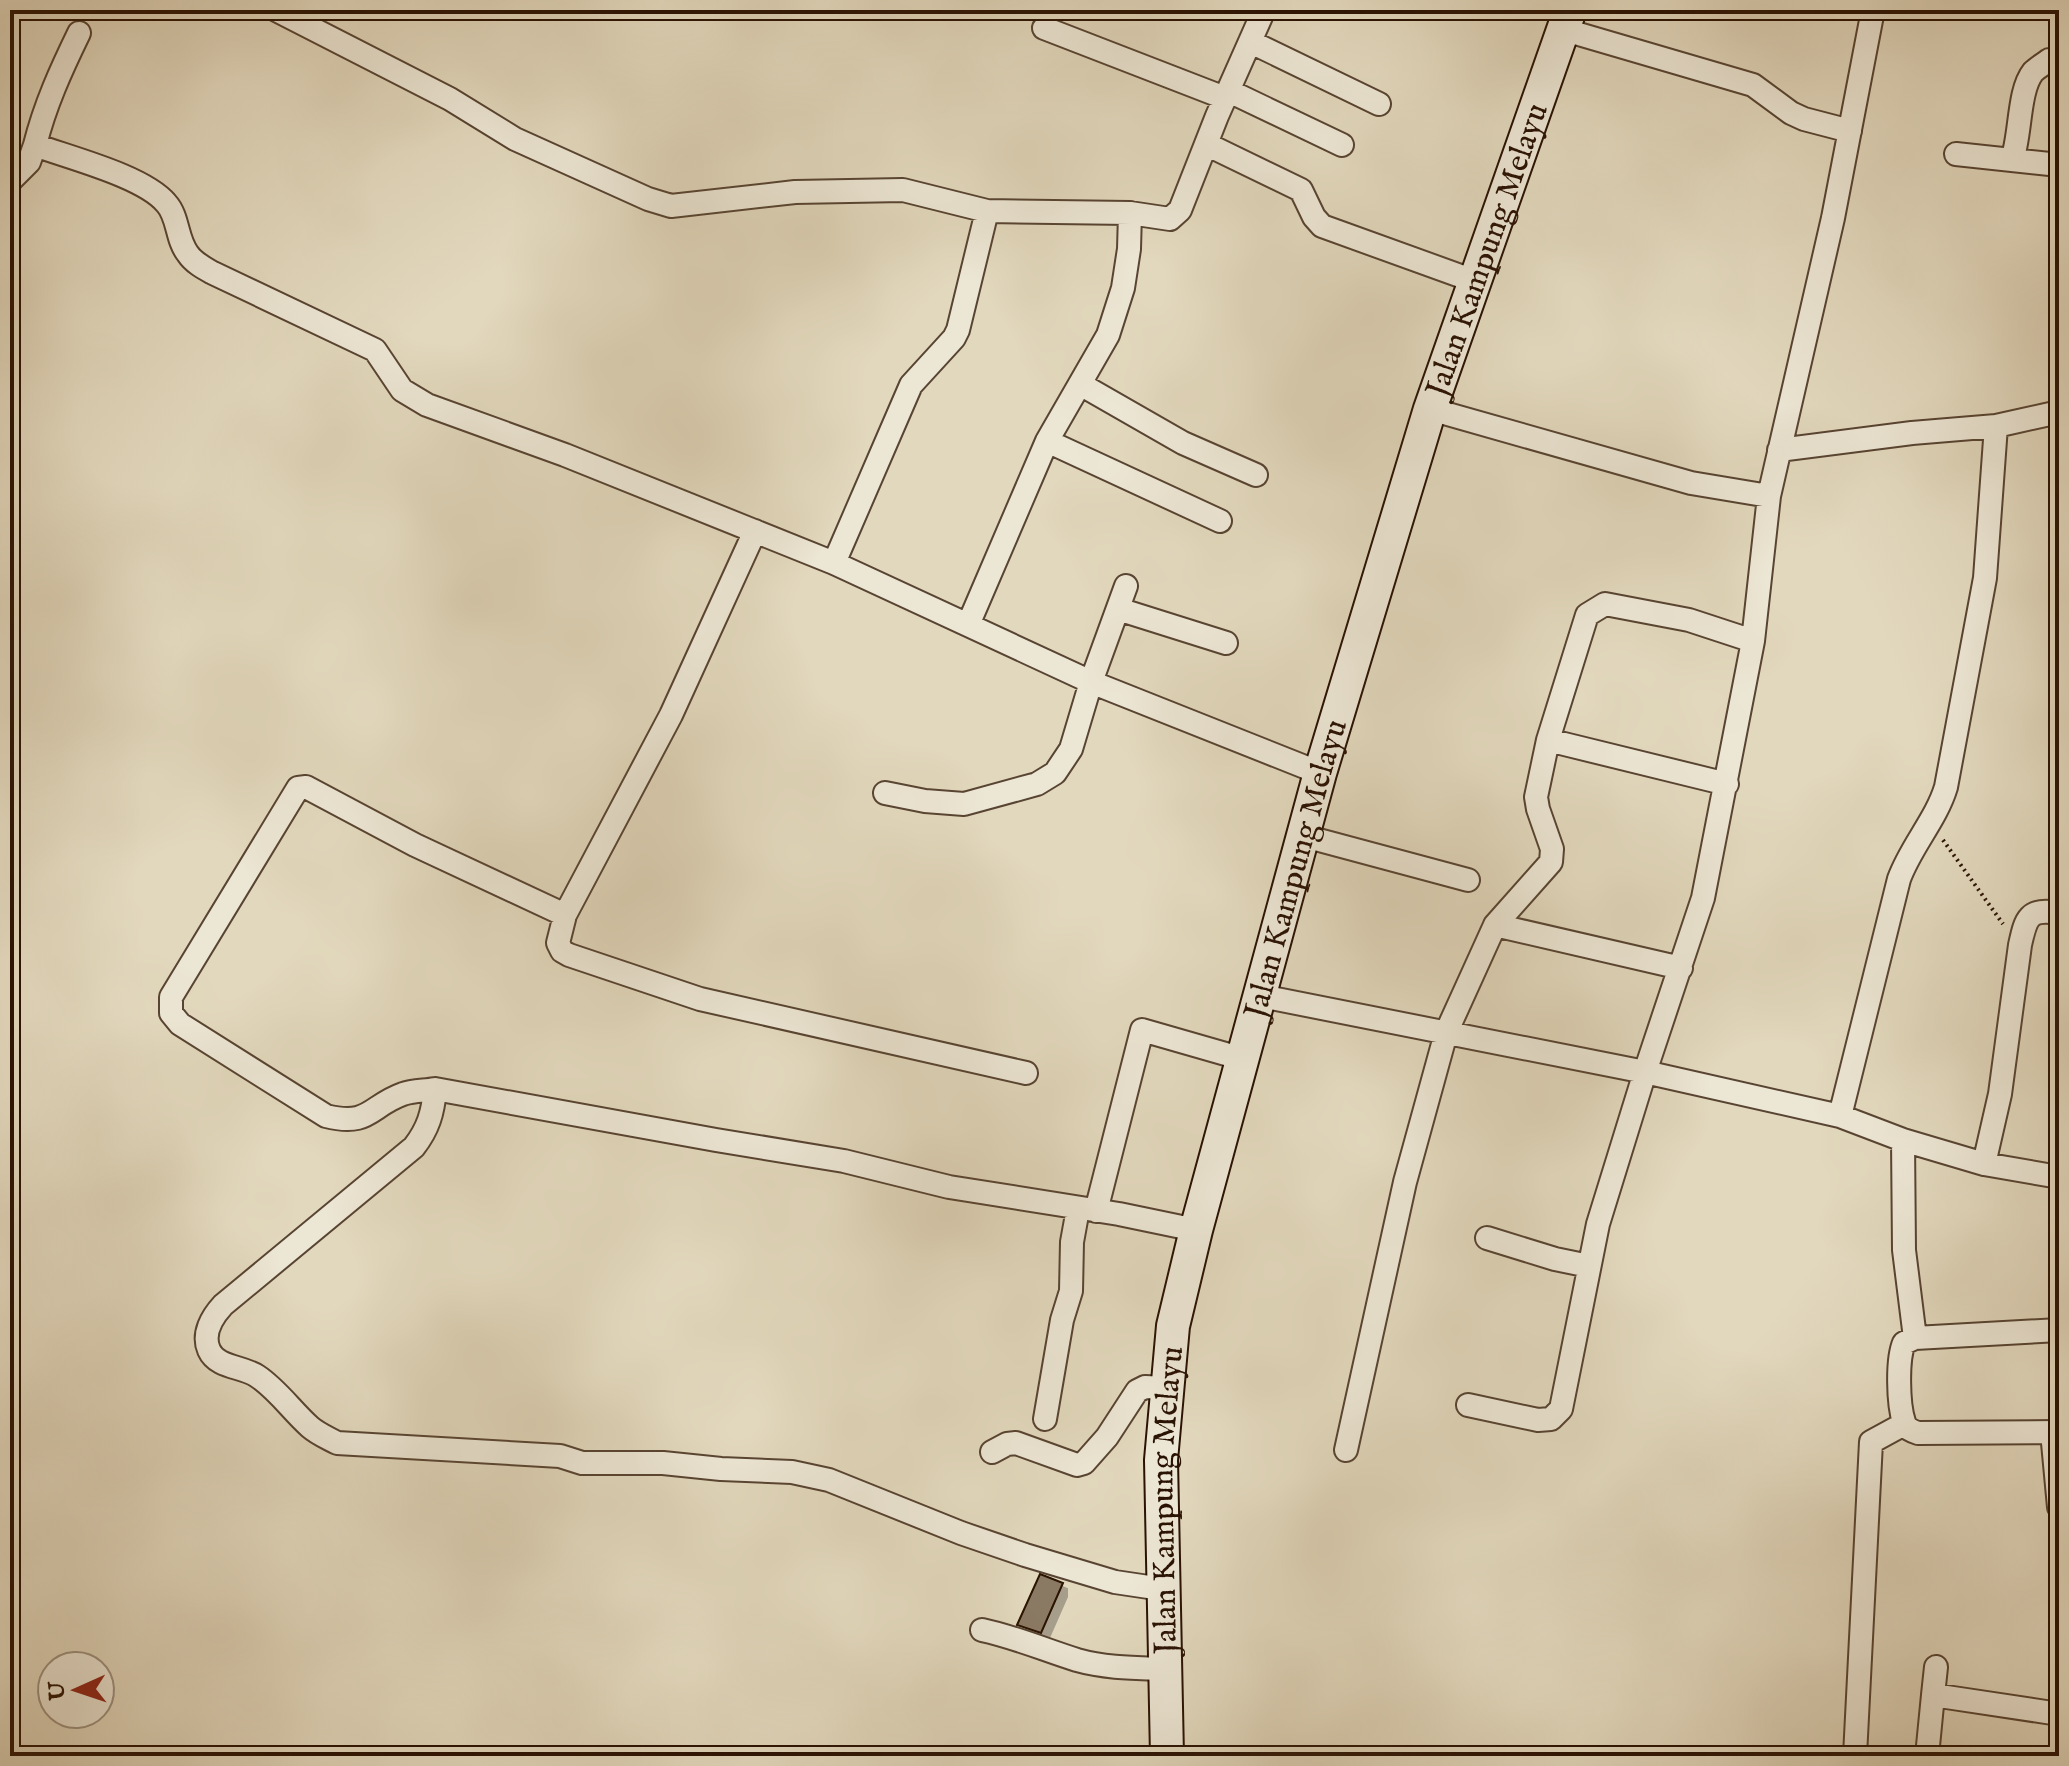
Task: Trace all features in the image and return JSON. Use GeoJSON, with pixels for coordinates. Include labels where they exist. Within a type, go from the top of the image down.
{"type":"FeatureCollection","features":[{"type":"Feature","properties":{"kind":"main road","name":"Jalan Kampung Melayu"},"geometry":{"type":"LineString","coordinates":[[1167,1756],[1161,1460],[1173,1326],[1196,1230],[1320,773],[1430,409],[1568,20]]}},
{"type":"Feature","properties":{"kind":"street"},"geometry":{"type":"LineString","coordinates":[[276,10],[450,99],[515,139],[648,199],[671,206],[795,192],[903,190],[987,211],[1130,213],[1170,219],[1180,210],[1264,10]]}},
{"type":"Feature","properties":{"kind":"street"},"geometry":{"type":"LineString","coordinates":[[1468,1405],[1538,1420],[1551,1419],[1561,1409],[1598,1224],[1703,898],[1753,641],[1769,496],[1808,335],[1873,10]]}},
{"type":"Feature","properties":{"kind":"street"},"geometry":{"type":"LineString","coordinates":[[1568,20],[1753,85],[1804,119],[1850,131]]}},
{"type":"Feature","properties":{"kind":"street"},"geometry":{"type":"LineString","coordinates":[[1044,28],[1227,94],[1342,145]]}},
{"type":"Feature","properties":{"kind":"street"},"geometry":{"type":"LineString","coordinates":[[10,181],[23,170],[35,145],[56,81],[79,33]]}},
{"type":"Feature","properties":{"kind":"street"},"geometry":{"type":"LineString","coordinates":[[1251,42],[1379,104]]}},
{"type":"Feature","properties":{"kind":"street"},"geometry":{"type":"LineString","coordinates":[[2012,160],[2026,86],[2034,71],[2049,60]]}},
{"type":"Feature","properties":{"kind":"street"},"geometry":{"type":"LineString","coordinates":[[1206,144],[1301,190],[1322,226],[1477,282]]}},
{"type":"Feature","properties":{"kind":"street"},"geometry":{"type":"LineString","coordinates":[[35,145],[113,172],[156,194],[172,211],[182,245],[197,263],[375,350],[402,390],[427,405],[565,455],[834,563],[1091,682],[1320,773]]}},
{"type":"Feature","properties":{"kind":"street"},"geometry":{"type":"LineString","coordinates":[[1956,154],[2059,165]]}},
{"type":"Feature","properties":{"kind":"street"},"geometry":{"type":"LineString","coordinates":[[834,563],[911,385],[958,330],[987,211]]}},
{"type":"Feature","properties":{"kind":"street"},"geometry":{"type":"LineString","coordinates":[[968,625],[1047,441],[1108,335],[1123,288],[1130,213]]}},
{"type":"Feature","properties":{"kind":"street"},"geometry":{"type":"LineString","coordinates":[[1080,384],[1183,443],[1256,475]]}},
{"type":"Feature","properties":{"kind":"street"},"geometry":{"type":"LineString","coordinates":[[1430,409],[1691,483],[1769,496]]}},
{"type":"Feature","properties":{"kind":"street"},"geometry":{"type":"LineString","coordinates":[[1779,450],[1996,426],[2059,412]]}},
{"type":"Feature","properties":{"kind":"street"},"geometry":{"type":"LineString","coordinates":[[1840,1116],[1894,894],[1904,865],[1946,787],[1985,578],[1996,426]]}},
{"type":"Feature","properties":{"kind":"street"},"geometry":{"type":"LineString","coordinates":[[1047,441],[1220,521]]}},
{"type":"Feature","properties":{"kind":"street"},"geometry":{"type":"LineString","coordinates":[[755,531],[671,715],[565,915],[558,943],[562,951],[569,955],[700,999],[1026,1073]]}},
{"type":"Feature","properties":{"kind":"street"},"geometry":{"type":"LineString","coordinates":[[885,793],[925,801],[964,804],[1037,784],[1055,773],[1071,749],[1081,724],[1091,682],[1126,586]]}},
{"type":"Feature","properties":{"kind":"street"},"geometry":{"type":"LineString","coordinates":[[1346,1450],[1405,1182],[1446,1033],[1495,925],[1551,862],[1552,849],[1536,797],[1548,740],[1587,615],[1605,604],[1689,620],[1753,641]]}},
{"type":"Feature","properties":{"kind":"street"},"geometry":{"type":"LineString","coordinates":[[1118,609],[1226,643]]}},
{"type":"Feature","properties":{"kind":"street"},"geometry":{"type":"LineString","coordinates":[[1548,740],[1727,784]]}},
{"type":"Feature","properties":{"kind":"street"},"geometry":{"type":"LineString","coordinates":[[565,915],[415,845],[306,787],[298,788],[171,997],[171,1013],[180,1024],[326,1116],[356,1119],[400,1094],[435,1089],[844,1161],[949,1187],[1196,1230]]}},
{"type":"Feature","properties":{"kind":"street"},"geometry":{"type":"LineString","coordinates":[[1304,836],[1468,880]]}},
{"type":"Feature","properties":{"kind":"street"},"geometry":{"type":"LineString","coordinates":[[1984,1164],[2000,1094],[2025,920],[2032,914],[2046,910],[2059,913]]}},
{"type":"Feature","properties":{"kind":"street"},"geometry":{"type":"LineString","coordinates":[[1495,925],[1681,968]]}},
{"type":"Feature","properties":{"kind":"street"},"geometry":{"type":"LineString","coordinates":[[1261,996],[1645,1072],[1840,1116],[1903,1140],[1984,1164],[2059,1177]]}},
{"type":"Feature","properties":{"kind":"street"},"geometry":{"type":"LineString","coordinates":[[1045,1419],[1062,1320],[1071,1291],[1070,1257],[1142,1030],[1243,1059]]}},
{"type":"Feature","properties":{"kind":"street"},"geometry":{"type":"LineString","coordinates":[[435,1089],[434,1108],[426,1131],[414,1147],[223,1305],[212,1318],[207,1339],[210,1352],[219,1363],[244,1369],[263,1380],[313,1430],[337,1443],[560,1456],[582,1463],[663,1463],[792,1472],[829,1480],[961,1533],[1063,1567],[1115,1582],[1162,1589]]}},
{"type":"Feature","properties":{"kind":"street"},"geometry":{"type":"LineString","coordinates":[[1903,1140],[1904,1250],[1915,1338]]}},
{"type":"Feature","properties":{"kind":"street"},"geometry":{"type":"LineString","coordinates":[[1487,1238],[1589,1266]]}},
{"type":"Feature","properties":{"kind":"street"},"geometry":{"type":"LineString","coordinates":[[2059,1330],[1915,1338],[1904,1343],[1900,1351],[1904,1424],[1910,1431],[2056,1432],[2059,1507]]}},
{"type":"Feature","properties":{"kind":"street"},"geometry":{"type":"LineString","coordinates":[[992,1452],[1016,1443],[1077,1465],[1084,1463],[1107,1437],[1137,1391],[1145,1387],[1167,1388]]}},
{"type":"Feature","properties":{"kind":"street"},"geometry":{"type":"LineString","coordinates":[[1855,1756],[1871,1442],[1904,1424]]}},
{"type":"Feature","properties":{"kind":"street"},"geometry":{"type":"LineString","coordinates":[[982,1630],[1012,1636],[1077,1660],[1116,1667],[1164,1669]]}},
{"type":"Feature","properties":{"kind":"street"},"geometry":{"type":"LineString","coordinates":[[1927,1756],[1936,1667]]}},
{"type":"Feature","properties":{"kind":"street"},"geometry":{"type":"LineString","coordinates":[[1933,1695],[2059,1714]]}},
{"type":"Feature","properties":{"kind":"path"},"geometry":{"type":"LineString","coordinates":[[1929,823],[2020,945]]}},
{"type":"Feature","properties":{"kind":"building"},"geometry":{"type":"Polygon","coordinates":[[[1040,1574],[1063,1583],[1041,1633],[1017,1625],[1040,1574]]]}}]}
